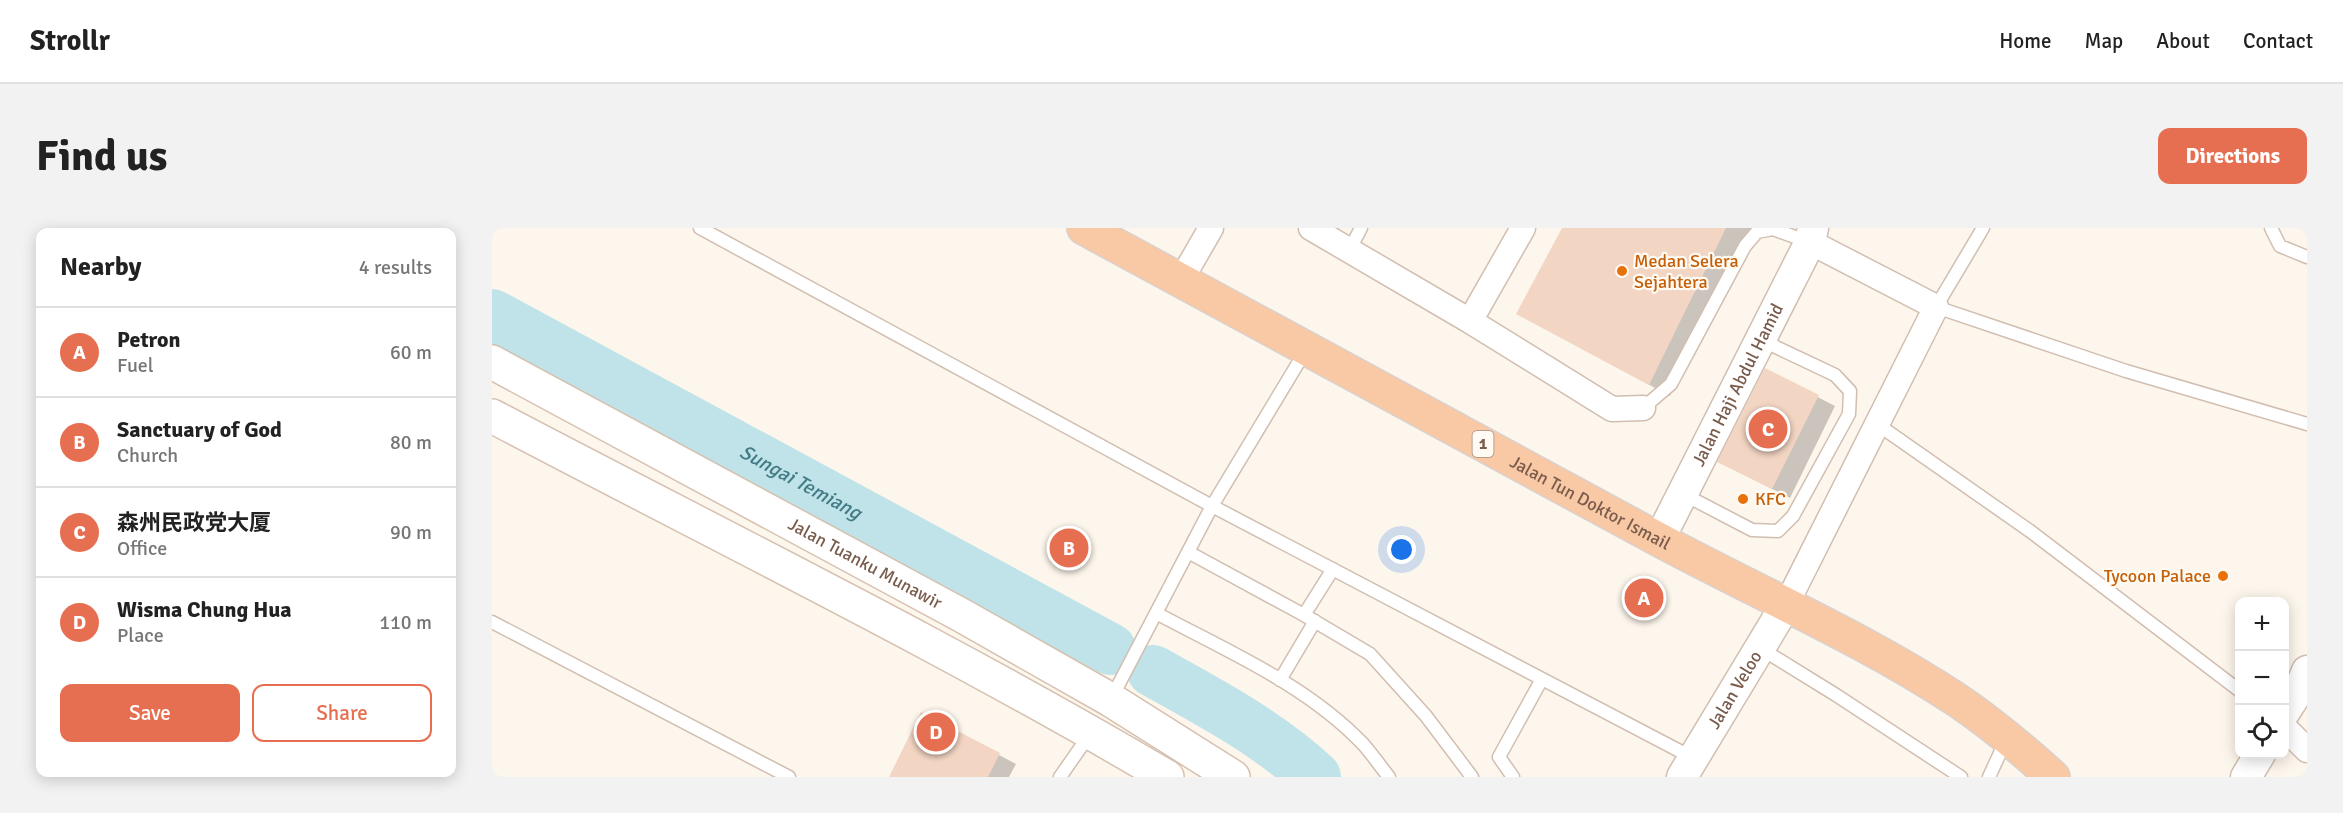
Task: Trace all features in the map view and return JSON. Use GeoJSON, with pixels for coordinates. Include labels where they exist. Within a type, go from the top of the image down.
{"type":"FeatureCollection","features":[{"type":"Feature","properties":{"kind":"highway","name":"Jalan Tun Doktor Ismail"},"geometry":{"type":"LineString","coordinates":[[1084,228],[1659,540],[1787,603],[1882,654],[1957,700],[2008,736],[2053,777]]}},
{"type":"Feature","properties":{"kind":"main road","name":"Jalan Tuanku Munawir"},"geometry":{"type":"LineString","coordinates":[[492,362],[961,615],[1111,700],[1233,777]]}},
{"type":"Feature","properties":{"kind":"main road"},"geometry":{"type":"LineString","coordinates":[[492,416],[876,615],[1091,732],[1167,777]]}},
{"type":"Feature","properties":{"kind":"street"},"geometry":{"type":"LineString","coordinates":[[1181,280],[1211,228]]}},
{"type":"Feature","properties":{"kind":"street"},"geometry":{"type":"LineString","coordinates":[[1311,228],[1350,249],[1612,408],[1643,408]]}},
{"type":"Feature","properties":{"kind":"street"},"geometry":{"type":"LineString","coordinates":[[1470,321],[1523,228]]}},
{"type":"Feature","properties":{"kind":"street"},"geometry":{"type":"LineString","coordinates":[[1787,603],[1936,307],[1811,235]]}},
{"type":"Feature","properties":{"kind":"street","name":"Jalan Haji Abdul Hamid"},"geometry":{"type":"LineString","coordinates":[[1659,540],[1761,340],[1811,235]]}},
{"type":"Feature","properties":{"kind":"street","name":"Jalan Veloo"},"geometry":{"type":"LineString","coordinates":[[1688,768],[1787,603]]}},
{"type":"Feature","properties":{"kind":"street"},"geometry":{"type":"LineString","coordinates":[[2289,705],[2307,671]]}},
{"type":"Feature","properties":{"kind":"street"},"geometry":{"type":"LineString","coordinates":[[2289,732],[2307,750]]}},
{"type":"Feature","properties":{"kind":"street"},"geometry":{"type":"LineString","coordinates":[[2246,777],[2257,759]]}},
{"type":"Feature","properties":{"kind":"lane"},"geometry":{"type":"LineString","coordinates":[[700,228],[1212,506],[1542,679],[1688,768]]}},
{"type":"Feature","properties":{"kind":"lane"},"geometry":{"type":"LineString","coordinates":[[1350,249],[1361,228]]}},
{"type":"Feature","properties":{"kind":"lane"},"geometry":{"type":"LineString","coordinates":[[1983,228],[1936,307],[2126,371],[2307,424]]}},
{"type":"Feature","properties":{"kind":"lane"},"geometry":{"type":"LineString","coordinates":[[2271,228],[2280,246],[2307,256]]}},
{"type":"Feature","properties":{"kind":"lane"},"geometry":{"type":"LineString","coordinates":[[1643,408],[1671,384],[1745,246],[1757,232],[1773,229],[1811,235]]}},
{"type":"Feature","properties":{"kind":"lane"},"geometry":{"type":"LineString","coordinates":[[1683,494],[1752,530],[1778,531],[1793,516],[1849,414],[1850,391],[1835,375],[1761,340]]}},
{"type":"Feature","properties":{"kind":"lane"},"geometry":{"type":"LineString","coordinates":[[1111,700],[1212,506],[1307,348]]}},
{"type":"Feature","properties":{"kind":"lane"},"geometry":{"type":"LineString","coordinates":[[1877,424],[2030,531],[2235,687]]}},
{"type":"Feature","properties":{"kind":"lane"},"geometry":{"type":"LineString","coordinates":[[1188,552],[1370,654],[1426,717],[1472,777]]}},
{"type":"Feature","properties":{"kind":"lane"},"geometry":{"type":"LineString","coordinates":[[1281,680],[1333,569]]}},
{"type":"Feature","properties":{"kind":"lane"},"geometry":{"type":"LineString","coordinates":[[1156,613],[1281,680],[1316,704],[1362,744],[1389,777]]}},
{"type":"Feature","properties":{"kind":"lane"},"geometry":{"type":"LineString","coordinates":[[492,622],[789,777]]}},
{"type":"Feature","properties":{"kind":"lane"},"geometry":{"type":"LineString","coordinates":[[1760,648],[1836,694],[1961,777]]}},
{"type":"Feature","properties":{"kind":"lane"},"geometry":{"type":"LineString","coordinates":[[1513,777],[1499,757],[1542,679]]}},
{"type":"Feature","properties":{"kind":"lane"},"geometry":{"type":"LineString","coordinates":[[1060,777],[1091,732]]}},
{"type":"Feature","properties":{"kind":"lane"},"geometry":{"type":"LineString","coordinates":[[1989,777],[2008,736]]}},
{"type":"Feature","properties":{"kind":"building","name":"Medan Selera Sejahtera"},"geometry":{"type":"Polygon","coordinates":[[[1562,228],[1726,228],[1649,385],[1516,314],[1562,228]]]}},
{"type":"Feature","properties":{"kind":"building"},"geometry":{"type":"Polygon","coordinates":[[[1765,368],[1819,395],[1772,489],[1717,462],[1765,368]]]}},
{"type":"Feature","properties":{"kind":"building"},"geometry":{"type":"Polygon","coordinates":[[[921,712],[1000,753],[988,777],[889,777],[921,712]]]}},
{"type":"Feature","properties":{"kind":"waterway","name":"Sungai Temiang"},"geometry":{"type":"LineString","coordinates":[[492,315],[1110,649]]}},
{"type":"Feature","properties":{"kind":"waterway","name":"Sungai Temiang"},"geometry":{"type":"LineString","coordinates":[[1153,671],[1258,732],[1315,777]]}},
{"type":"Feature","properties":{"kind":"place","name":"Medan Selera Sejahtera"},"geometry":{"type":"Point","coordinates":[1622,271]}},
{"type":"Feature","properties":{"kind":"place","name":"森州民政党大厦"},"geometry":{"type":"Point","coordinates":[1768,429]}},
{"type":"Feature","properties":{"kind":"place","name":"KFC"},"geometry":{"type":"Point","coordinates":[1743,499]}},
{"type":"Feature","properties":{"kind":"place","name":"Sanctuary of God"},"geometry":{"type":"Point","coordinates":[1069,548]}},
{"type":"Feature","properties":{"kind":"place","name":"Tycoon Palace"},"geometry":{"type":"Point","coordinates":[2223,576]}},
{"type":"Feature","properties":{"kind":"place","name":"Petron"},"geometry":{"type":"Point","coordinates":[1644,598]}},
{"type":"Feature","properties":{"kind":"place","name":"Wisma Chung Hua"},"geometry":{"type":"Point","coordinates":[936,732]}}]}
